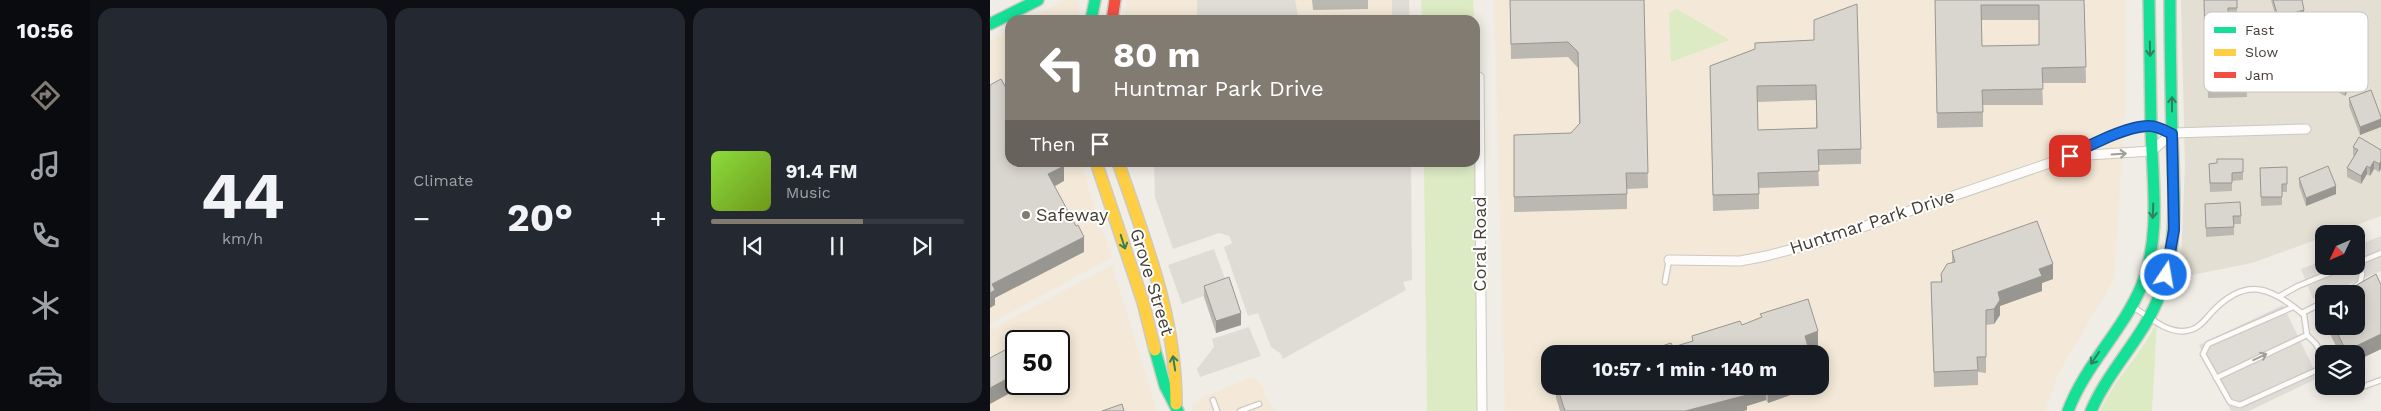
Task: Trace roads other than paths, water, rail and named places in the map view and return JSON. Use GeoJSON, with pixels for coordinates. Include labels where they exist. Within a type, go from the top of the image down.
{"type":"FeatureCollection","features":[{"type":"Feature","properties":{"kind":"main road"},"geometry":{"type":"LineString","coordinates":[[1008,15],[1038,0]]}},
{"type":"Feature","properties":{"kind":"main road"},"geometry":{"type":"LineString","coordinates":[[1092,15],[1095,0]]}},
{"type":"Feature","properties":{"kind":"main road"},"geometry":{"type":"LineString","coordinates":[[1113,15],[1116,0]]}},
{"type":"Feature","properties":{"kind":"main road"},"geometry":{"type":"LineString","coordinates":[[2068,411],[2079,384],[2091,363],[2131,306],[2141,286],[2150,260],[2154,208],[2149,0]]}},
{"type":"Feature","properties":{"kind":"main road"},"geometry":{"type":"LineString","coordinates":[[2091,411],[2109,375],[2149,317],[2166,275],[2174,230],[2170,0]]}},
{"type":"Feature","properties":{"kind":"main road"},"geometry":{"type":"LineString","coordinates":[[990,24],[1005,16]]}},
{"type":"Feature","properties":{"kind":"main road","name":"Grove Street"},"geometry":{"type":"LineString","coordinates":[[1098,167],[1143,302],[1165,386],[1178,411]]}},
{"type":"Feature","properties":{"kind":"main road","name":"Grove Street"},"geometry":{"type":"LineString","coordinates":[[1120,167],[1162,291],[1176,370],[1178,411]]}},
{"type":"Feature","properties":{"kind":"street"},"geometry":{"type":"LineString","coordinates":[[2152,125],[2172,134],[2306,129]]}},
{"type":"Feature","properties":{"kind":"street","name":"Huntmar Park Drive"},"geometry":{"type":"LineString","coordinates":[[1669,260],[1740,261],[1816,243],[2070,156],[2094,143],[2152,125]]}},
{"type":"Feature","properties":{"kind":"street"},"geometry":{"type":"LineString","coordinates":[[2152,151],[2172,134]]}},
{"type":"Feature","properties":{"kind":"street","name":"Huntmar Park Drive"},"geometry":{"type":"LineString","coordinates":[[2070,156],[2152,151]]}},
{"type":"Feature","properties":{"kind":"street","name":"Coral Road"},"geometry":{"type":"LineString","coordinates":[[1480,167],[1482,411]]}},
{"type":"Feature","properties":{"kind":"lane"},"geometry":{"type":"LineString","coordinates":[[2365,259],[2381,253]]}},
{"type":"Feature","properties":{"kind":"lane"},"geometry":{"type":"LineString","coordinates":[[1665,282],[1669,260]]}},
{"type":"Feature","properties":{"kind":"lane"},"geometry":{"type":"LineString","coordinates":[[2280,296],[2325,275]]}},
{"type":"Feature","properties":{"kind":"lane"},"geometry":{"type":"LineString","coordinates":[[2131,306],[2169,329],[2183,331],[2196,329],[2224,299],[2239,291],[2259,289],[2274,292],[2304,315],[2307,335],[2317,345]]}},
{"type":"Feature","properties":{"kind":"lane"},"geometry":{"type":"LineString","coordinates":[[2302,313],[2315,306]]}},
{"type":"Feature","properties":{"kind":"lane"},"geometry":{"type":"LineString","coordinates":[[2293,307],[2208,344],[2203,354],[2230,402],[2240,405],[2315,371]]}},
{"type":"Feature","properties":{"kind":"lane"},"geometry":{"type":"LineString","coordinates":[[2216,378],[2307,335]]}},
{"type":"Feature","properties":{"kind":"lane"},"geometry":{"type":"LineString","coordinates":[[2365,386],[2381,380]]}},
{"type":"Feature","properties":{"kind":"lane"},"geometry":{"type":"LineString","coordinates":[[1213,400],[1217,411]]}},
{"type":"Feature","properties":{"kind":"lane"},"geometry":{"type":"LineString","coordinates":[[1240,411],[1259,404]]}},
{"type":"Feature","properties":{"kind":"place","name":"Safeway"},"geometry":{"type":"Point","coordinates":[1026,215]}}]}
